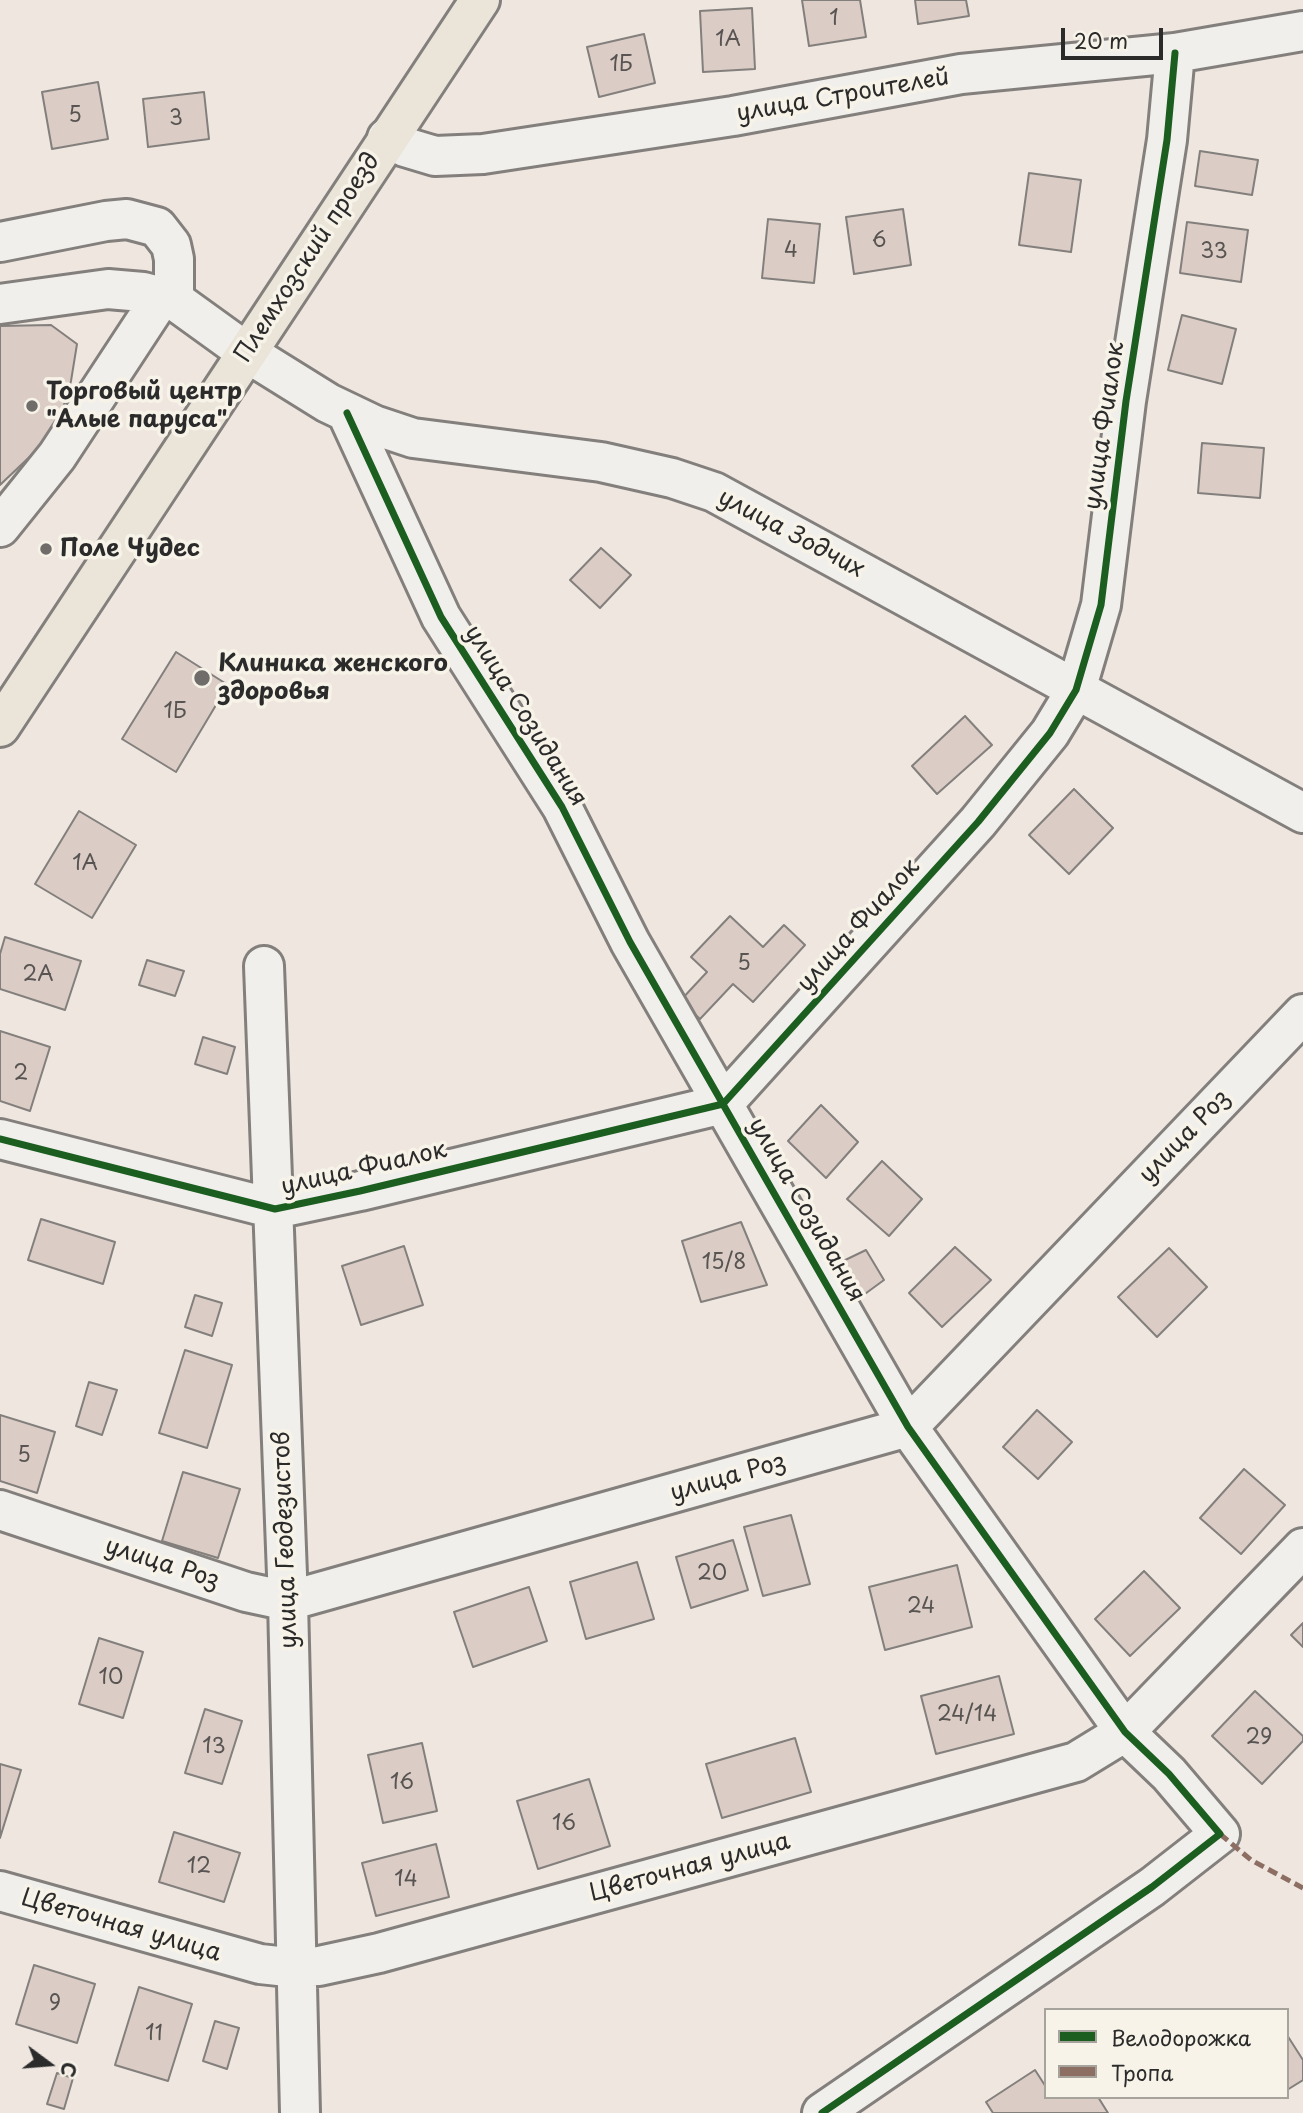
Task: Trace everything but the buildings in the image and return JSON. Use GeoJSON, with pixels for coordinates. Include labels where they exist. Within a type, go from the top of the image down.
{"type":"FeatureCollection","features":[{"type":"Feature","properties":{"kind":"main road","name":"Племхозский проезд"},"geometry":{"type":"LineString","coordinates":[[0,727],[480,0]]}},
{"type":"Feature","properties":{"kind":"street","name":"улица Строителей"},"geometry":{"type":"LineString","coordinates":[[387,138],[405,148],[435,156],[483,154],[733,116],[961,74],[1175,53],[1303,30]]}},
{"type":"Feature","properties":{"kind":"street","name":"улица Фиалок"},"geometry":{"type":"LineString","coordinates":[[0,1139],[275,1209],[723,1104],[978,822],[1050,733],[1076,690],[1101,605],[1126,401],[1167,140],[1175,53]]}},
{"type":"Feature","properties":{"kind":"street"},"geometry":{"type":"LineString","coordinates":[[0,242],[106,221],[144,222],[157,227],[172,245],[168,298],[57,456],[0,527]]}},
{"type":"Feature","properties":{"kind":"street"},"geometry":{"type":"LineString","coordinates":[[0,304],[88,290],[126,290],[168,298]]}},
{"type":"Feature","properties":{"kind":"street","name":"улица Зодчих"},"geometry":{"type":"LineString","coordinates":[[168,298],[246,352],[347,413],[413,438],[601,462],[645,471],[706,489],[1303,813]]}},
{"type":"Feature","properties":{"kind":"street","name":"улица Созидания"},"geometry":{"type":"LineString","coordinates":[[347,413],[441,617],[551,788],[630,942],[908,1427],[1125,1732],[1169,1774],[1220,1834],[1152,1887],[822,2113]]}},
{"type":"Feature","properties":{"kind":"street","name":"улица Геодезистов"},"geometry":{"type":"LineString","coordinates":[[264,966],[288,1601],[300,2113]]}},
{"type":"Feature","properties":{"kind":"street","name":"улица Роз"},"geometry":{"type":"LineString","coordinates":[[0,1510],[246,1592],[288,1601],[908,1427],[1303,1014]]}},
{"type":"Feature","properties":{"kind":"street","name":"Цветочная улица"},"geometry":{"type":"LineString","coordinates":[[0,1891],[244,1961],[298,1967],[379,1953],[1056,1770],[1093,1754],[1125,1732],[1303,1548]]}},
{"type":"Feature","properties":{"kind":"marked path"},"geometry":{"type":"LineString","coordinates":[[1220,1834],[1251,1860],[1303,1888]]}},
{"type":"Feature","properties":{"kind":"cycle path"},"geometry":{"type":"LineString","coordinates":[[0,1139],[275,1209],[723,1104],[978,822],[1050,733],[1076,690],[1101,605],[1126,401],[1167,140],[1175,53]]}},
{"type":"Feature","properties":{"kind":"cycle path"},"geometry":{"type":"LineString","coordinates":[[347,413],[441,617],[562,807],[630,942],[908,1427],[1125,1732],[1169,1774],[1220,1834],[1152,1887],[822,2113]]}},
{"type":"Feature","properties":{"kind":"place","name":"Торговый центр \"Алые паруса\""},"geometry":{"type":"Point","coordinates":[32,406]}},
{"type":"Feature","properties":{"kind":"place","name":"Поле Чудес"},"geometry":{"type":"Point","coordinates":[46,549]}},
{"type":"Feature","properties":{"kind":"place","name":"Клиника женского здоровья"},"geometry":{"type":"Point","coordinates":[202,678]}}]}
